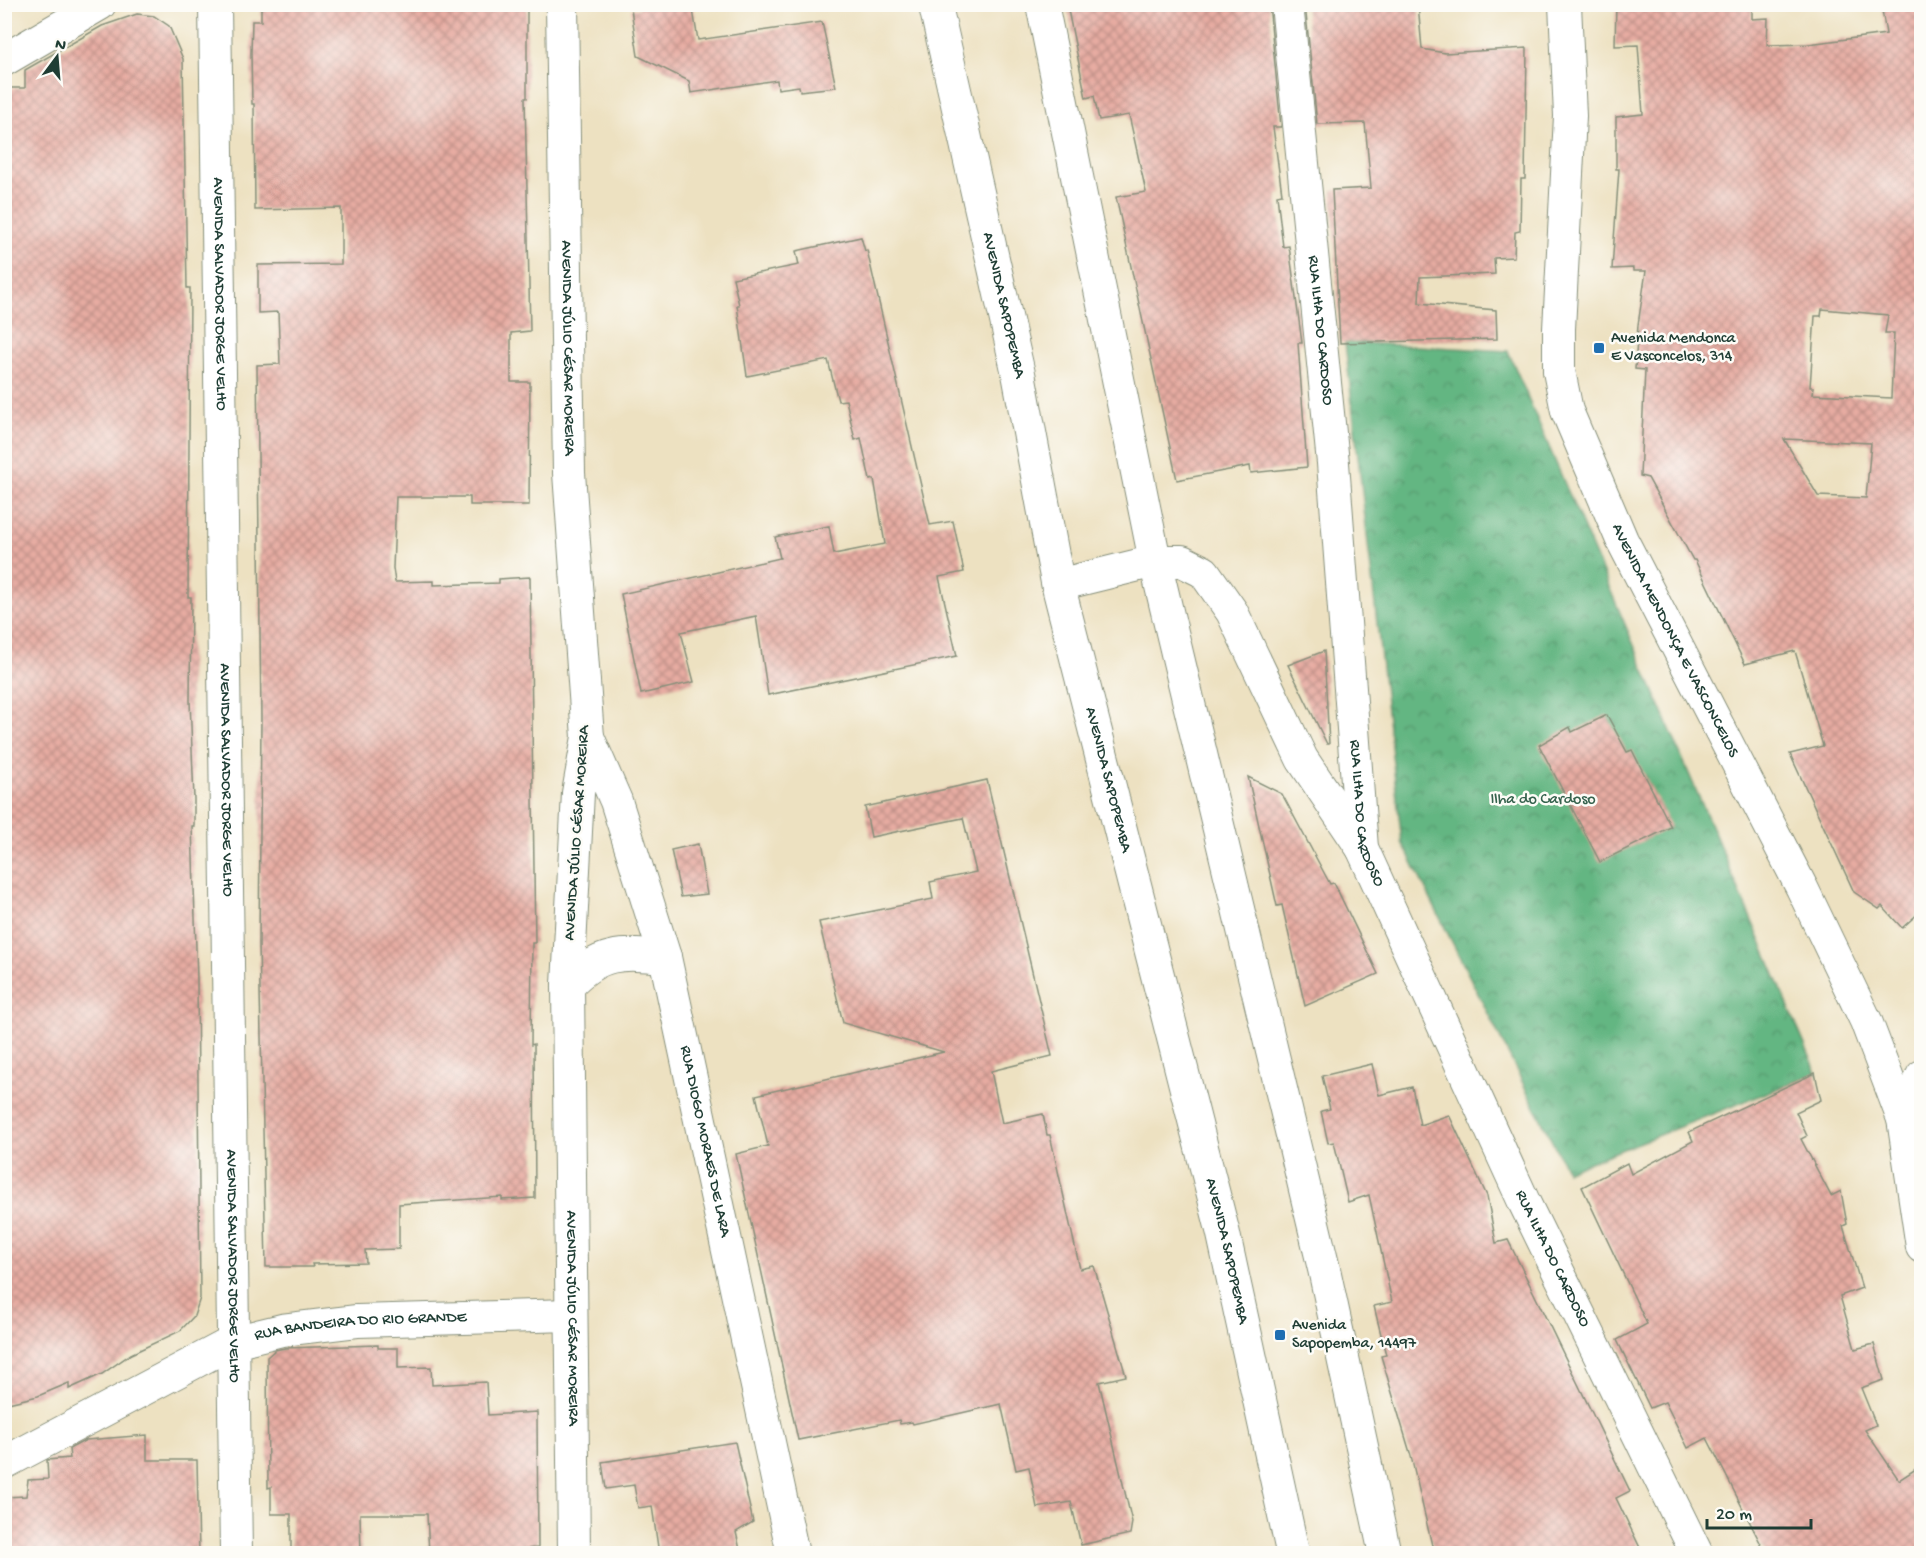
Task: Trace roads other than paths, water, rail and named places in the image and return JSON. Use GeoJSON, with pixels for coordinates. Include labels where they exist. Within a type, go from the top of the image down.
{"type":"FeatureCollection","features":[{"type":"Feature","properties":{"kind":"main road","name":"AVENIDA SAPOPEMBA"},"geometry":{"type":"LineString","coordinates":[[935,4],[1019,375],[1058,585],[1223,1232],[1293,1554]]}},
{"type":"Feature","properties":{"kind":"street"},"geometry":{"type":"LineString","coordinates":[[4,60],[100,4]]}},
{"type":"Feature","properties":{"kind":"street","name":"AVENIDA SALVADOR JORGE VELHO"},"geometry":{"type":"LineString","coordinates":[[215,4],[236,1554]]}},
{"type":"Feature","properties":{"kind":"street","name":"AVENIDA JÚLIO CÉSAR MOREIRA"},"geometry":{"type":"LineString","coordinates":[[562,4],[569,473],[588,737],[578,793],[568,985],[574,1554]]}},
{"type":"Feature","properties":{"kind":"street"},"geometry":{"type":"LineString","coordinates":[[1042,4],[1155,561],[1321,1258],[1385,1554]]}},
{"type":"Feature","properties":{"kind":"street","name":"RUA ILHA DO CARDOSO"},"geometry":{"type":"LineString","coordinates":[[1287,4],[1333,463],[1362,848],[1524,1202],[1697,1554]]}},
{"type":"Feature","properties":{"kind":"street","name":"AVENIDA MENDONÇA E VASCONCELOS"},"geometry":{"type":"LineString","coordinates":[[1565,4],[1570,116],[1559,370],[1567,411],[1622,540],[1802,888],[1866,1021],[1904,1119],[1922,1247]]}},
{"type":"Feature","properties":{"kind":"street"},"geometry":{"type":"LineString","coordinates":[[1058,585],[1155,561],[1182,561],[1204,572],[1232,612],[1302,759],[1362,848]]}},
{"type":"Feature","properties":{"kind":"street","name":"RUA DIOGO MORAES DE LARA"},"geometry":{"type":"LineString","coordinates":[[588,737],[616,801],[665,957],[793,1554]]}},
{"type":"Feature","properties":{"kind":"street"},"geometry":{"type":"LineString","coordinates":[[568,985],[581,972],[600,959],[622,953],[665,957]]}},
{"type":"Feature","properties":{"kind":"street"},"geometry":{"type":"LineString","coordinates":[[1904,1119],[1922,1076]]}},
{"type":"Feature","properties":{"kind":"street","name":"RUA BANDEIRA DO RIO GRANDE"},"geometry":{"type":"LineString","coordinates":[[4,1463],[233,1342],[282,1330],[357,1321],[570,1315]]}},
{"type":"Feature","properties":{"kind":"place","name":"Avenida Mendonca E Vasconcelos, 314"},"geometry":{"type":"Point","coordinates":[1599,348]}},
{"type":"Feature","properties":{"kind":"place","name":"Avenida Sapopemba, 14497"},"geometry":{"type":"Point","coordinates":[1280,1335]}},
{"type":"Feature","properties":{"kind":"park label","name":"Ilha do Cardoso"},"geometry":{"type":"Point","coordinates":[1543,800]}}]}
